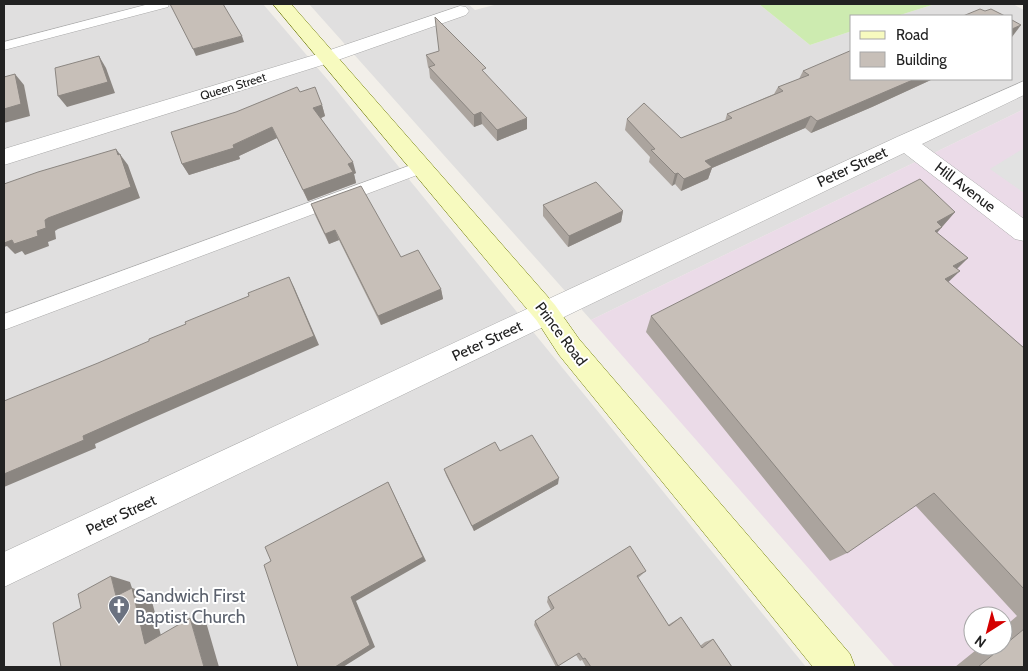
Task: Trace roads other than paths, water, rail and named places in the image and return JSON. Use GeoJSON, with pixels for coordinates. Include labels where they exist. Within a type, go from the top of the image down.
{"type":"FeatureCollection","features":[{"type":"Feature","properties":{"kind":"street","name":"Prince Road"},"geometry":{"type":"LineString","coordinates":[[282,4],[546,313],[569,347],[837,667]]}},
{"type":"Feature","properties":{"kind":"street","name":"Queen Street"},"geometry":{"type":"LineString","coordinates":[[4,156],[328,57],[460,11]]}},
{"type":"Feature","properties":{"kind":"street","name":"Peter Street"},"geometry":{"type":"LineString","coordinates":[[4,570],[1024,87]]}},
{"type":"Feature","properties":{"kind":"street","name":"Hill Avenue"},"geometry":{"type":"LineString","coordinates":[[905,142],[1024,232]]}},
{"type":"Feature","properties":{"kind":"lane"},"geometry":{"type":"LineString","coordinates":[[4,46],[163,4]]}},
{"type":"Feature","properties":{"kind":"lane"},"geometry":{"type":"LineString","coordinates":[[4,322],[422,167]]}},
{"type":"Feature","properties":{"kind":"place","name":"Sandwich First Baptist Church"},"geometry":{"type":"Point","coordinates":[119,625]}}]}
